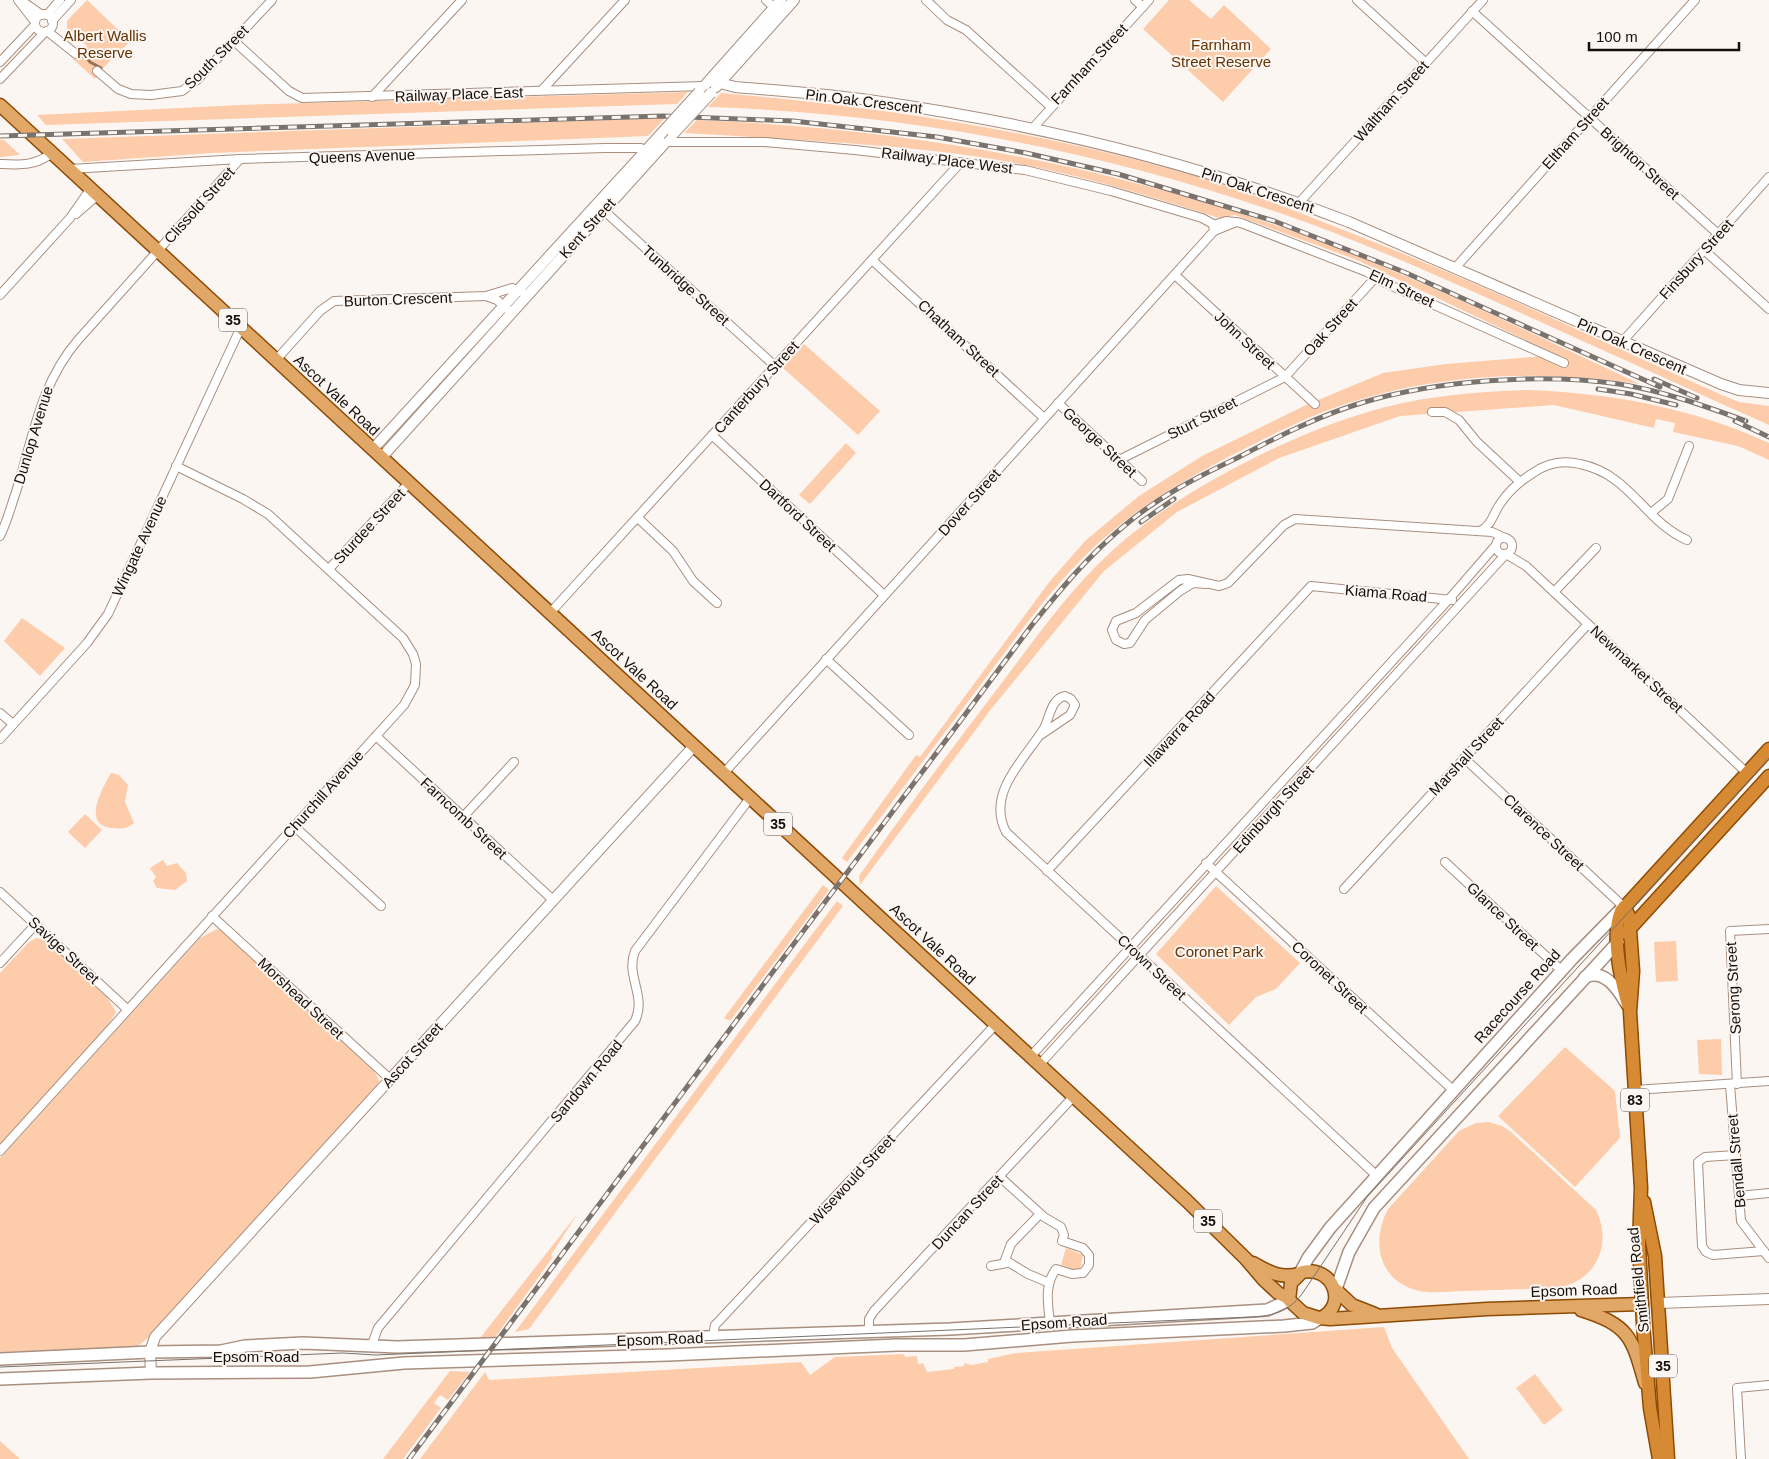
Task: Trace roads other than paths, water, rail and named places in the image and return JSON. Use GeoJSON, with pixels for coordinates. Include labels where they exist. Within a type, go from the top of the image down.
{"type":"FeatureCollection","features":[{"type":"Feature","properties":{"kind":"highway","name":"Racecourse Road"},"geometry":{"type":"LineString","coordinates":[[1624,907],[1769,749]]}},
{"type":"Feature","properties":{"kind":"highway"},"geometry":{"type":"LineString","coordinates":[[1618,942],[1766,779],[1747,773]]}},
{"type":"Feature","properties":{"kind":"highway","name":"Smithfield Road"},"geometry":{"type":"LineString","coordinates":[[1629,1010],[1633,977],[1629,914],[1624,907],[1618,920],[1618,942],[1622,980],[1629,1010],[1641,1188],[1638,1244],[1649,1398],[1658,1459]]}},
{"type":"Feature","properties":{"kind":"highway","name":"Smithfield Road"},"geometry":{"type":"LineString","coordinates":[[1641,1188],[1654,1246],[1668,1459]]}},
{"type":"Feature","properties":{"kind":"highway","name":"Epsom Road"},"geometry":{"type":"LineString","coordinates":[[1642,1304],[1659,1303]]}},
{"type":"Feature","properties":{"kind":"highway"},"geometry":{"type":"LineString","coordinates":[[1655,1436],[1660,1430],[1666,1412]]}},
{"type":"Feature","properties":{"kind":"main road","name":"Ascot Vale Road"},"geometry":{"type":"LineString","coordinates":[[0,105],[1187,1201],[1246,1259],[1275,1291],[1289,1299]]}},
{"type":"Feature","properties":{"kind":"main road","name":"Racecourse Road"},"geometry":{"type":"LineString","coordinates":[[1300,1273],[1308,1258],[1330,1228],[1562,971],[1624,907]]}},
{"type":"Feature","properties":{"kind":"main road"},"geometry":{"type":"LineString","coordinates":[[1320,1318],[1334,1307],[1336,1290],[1346,1258],[1367,1218],[1618,942]]}},
{"type":"Feature","properties":{"kind":"main road"},"geometry":{"type":"LineString","coordinates":[[1586,977],[1595,975],[1608,980],[1618,991],[1629,1010]]}},
{"type":"Feature","properties":{"kind":"main road"},"geometry":{"type":"LineString","coordinates":[[1454,1091],[1469,1104]]}},
{"type":"Feature","properties":{"kind":"main road","name":"Ascot Vale Road"},"geometry":{"type":"LineString","coordinates":[[1246,1259],[1283,1277],[1300,1273]]}},
{"type":"Feature","properties":{"kind":"main road","name":"35"},"geometry":{"type":"LineString","coordinates":[[1300,1273],[1311,1271],[1321,1273],[1336,1290]]}},
{"type":"Feature","properties":{"kind":"main road"},"geometry":{"type":"LineString","coordinates":[[1289,1299],[1291,1282],[1300,1273]]}},
{"type":"Feature","properties":{"kind":"main road","name":"Epsom Road"},"geometry":{"type":"LineString","coordinates":[[1336,1290],[1357,1308],[1380,1315]]}},
{"type":"Feature","properties":{"kind":"main road","name":"Epsom Road"},"geometry":{"type":"LineString","coordinates":[[0,1359],[150,1352],[221,1351],[245,1346],[303,1343],[371,1346],[549,1344],[1050,1323],[1262,1310],[1289,1299]]}},
{"type":"Feature","properties":{"kind":"main road","name":"35"},"geometry":{"type":"LineString","coordinates":[[1289,1299],[1300,1312],[1320,1318]]}},
{"type":"Feature","properties":{"kind":"main road","name":"Epsom Road"},"geometry":{"type":"LineString","coordinates":[[0,1379],[152,1372],[310,1372],[404,1363],[668,1355],[897,1345],[964,1345],[1072,1336],[1284,1326],[1311,1323],[1320,1318],[1642,1304]]}},
{"type":"Feature","properties":{"kind":"main road"},"geometry":{"type":"LineString","coordinates":[[1570,1307],[1606,1318],[1624,1331],[1636,1354],[1649,1398]]}},
{"type":"Feature","properties":{"kind":"street"},"geometry":{"type":"LineString","coordinates":[[19,0],[38,29],[48,23],[60,0]]}},
{"type":"Feature","properties":{"kind":"street"},"geometry":{"type":"LineString","coordinates":[[19,0],[48,23],[63,42],[76,54]]}},
{"type":"Feature","properties":{"kind":"street"},"geometry":{"type":"LineString","coordinates":[[0,79],[48,23],[72,0]]}},
{"type":"Feature","properties":{"kind":"street","name":"South Street"},"geometry":{"type":"LineString","coordinates":[[97,71],[124,92],[151,95],[174,94],[189,88],[272,0]]}},
{"type":"Feature","properties":{"kind":"street"},"geometry":{"type":"LineString","coordinates":[[372,97],[462,0]]}},
{"type":"Feature","properties":{"kind":"street"},"geometry":{"type":"LineString","coordinates":[[542,90],[625,0]]}},
{"type":"Feature","properties":{"kind":"street"},"geometry":{"type":"LineString","coordinates":[[766,0],[778,11]]}},
{"type":"Feature","properties":{"kind":"street"},"geometry":{"type":"LineString","coordinates":[[926,0],[947,20],[966,30],[1050,106]]}},
{"type":"Feature","properties":{"kind":"street"},"geometry":{"type":"LineString","coordinates":[[1135,0],[1143,7]]}},
{"type":"Feature","properties":{"kind":"street","name":"Farnham Street"},"geometry":{"type":"LineString","coordinates":[[1032,129],[1050,106],[1149,0]]}},
{"type":"Feature","properties":{"kind":"street"},"geometry":{"type":"LineString","coordinates":[[1357,0],[1426,63]]}},
{"type":"Feature","properties":{"kind":"street","name":"Waltham Street"},"geometry":{"type":"LineString","coordinates":[[1299,203],[1483,0]]}},
{"type":"Feature","properties":{"kind":"street","name":"Eltham Street"},"geometry":{"type":"LineString","coordinates":[[1456,267],[1695,0]]}},
{"type":"Feature","properties":{"kind":"street","name":"Kent Street"},"geometry":{"type":"LineString","coordinates":[[705,90],[720,83],[786,1]]}},
{"type":"Feature","properties":{"kind":"street","name":"Kent Street"},"geometry":{"type":"LineString","coordinates":[[377,453],[648,154],[666,137],[705,90],[778,11]]}},
{"type":"Feature","properties":{"kind":"street","name":"Brighton Street"},"geometry":{"type":"LineString","coordinates":[[1472,11],[1718,234]]}},
{"type":"Feature","properties":{"kind":"street"},"geometry":{"type":"LineString","coordinates":[[0,62],[35,23],[48,23]]}},
{"type":"Feature","properties":{"kind":"street","name":"Railway Place East"},"geometry":{"type":"LineString","coordinates":[[234,41],[289,91],[302,98],[542,90],[705,90]]}},
{"type":"Feature","properties":{"kind":"street","name":"Pin Oak Crescent"},"geometry":{"type":"LineString","coordinates":[[720,83],[736,87],[873,101],[1032,129],[1202,171],[1299,203],[1456,267],[1721,384],[1739,390],[1769,393]]}},
{"type":"Feature","properties":{"kind":"street","name":"Railway Place West"},"geometry":{"type":"LineString","coordinates":[[666,137],[765,142],[1025,170],[1094,186],[1202,218],[1213,228]]}},
{"type":"Feature","properties":{"kind":"street","name":"Queens Avenue"},"geometry":{"type":"LineString","coordinates":[[70,169],[240,160],[635,147],[648,154]]}},
{"type":"Feature","properties":{"kind":"street"},"geometry":{"type":"LineString","coordinates":[[0,164],[25,165],[36,163],[52,152]]}},
{"type":"Feature","properties":{"kind":"street","name":"Clissold Street"},"geometry":{"type":"LineString","coordinates":[[158,251],[240,160]]}},
{"type":"Feature","properties":{"kind":"street","name":"Canterbury Street"},"geometry":{"type":"LineString","coordinates":[[550,613],[962,162]]}},
{"type":"Feature","properties":{"kind":"street","name":"Finsbury Street"},"geometry":{"type":"LineString","coordinates":[[1623,342],[1769,177]]}},
{"type":"Feature","properties":{"kind":"street"},"geometry":{"type":"LineString","coordinates":[[1761,185],[1769,192]]}},
{"type":"Feature","properties":{"kind":"street"},"geometry":{"type":"LineString","coordinates":[[0,295],[94,191]]}},
{"type":"Feature","properties":{"kind":"street","name":"Tunbridge Street"},"geometry":{"type":"LineString","coordinates":[[600,207],[775,366]]}},
{"type":"Feature","properties":{"kind":"street","name":"Elm Street"},"geometry":{"type":"LineString","coordinates":[[1213,228],[1237,222],[1362,270],[1564,363]]}},
{"type":"Feature","properties":{"kind":"street","name":"Dover Street"},"geometry":{"type":"LineString","coordinates":[[724,773],[1044,418],[1175,276],[1213,228]]}},
{"type":"Feature","properties":{"kind":"street"},"geometry":{"type":"LineString","coordinates":[[1704,250],[1769,309]]}},
{"type":"Feature","properties":{"kind":"street","name":"Dunlop Avenue"},"geometry":{"type":"LineString","coordinates":[[0,536],[52,375],[69,350],[158,251]]}},
{"type":"Feature","properties":{"kind":"street","name":"Chatham Street"},"geometry":{"type":"LineString","coordinates":[[872,260],[1044,418]]}},
{"type":"Feature","properties":{"kind":"street","name":"John Street"},"geometry":{"type":"LineString","coordinates":[[1175,276],[1315,404]]}},
{"type":"Feature","properties":{"kind":"street","name":"Oak Street"},"geometry":{"type":"LineString","coordinates":[[1285,377],[1376,278]]}},
{"type":"Feature","properties":{"kind":"street","name":"Burton Crescent"},"geometry":{"type":"LineString","coordinates":[[276,360],[320,311],[334,301],[486,296],[512,288],[523,292]]}},
{"type":"Feature","properties":{"kind":"street"},"geometry":{"type":"LineString","coordinates":[[486,296],[497,300],[507,309]]}},
{"type":"Feature","properties":{"kind":"street","name":"Wingate Avenue"},"geometry":{"type":"LineString","coordinates":[[0,739],[97,630],[108,614],[241,327]]}},
{"type":"Feature","properties":{"kind":"street","name":"Sturt Street"},"geometry":{"type":"LineString","coordinates":[[1120,460],[1285,377]]}},
{"type":"Feature","properties":{"kind":"street","name":"George Street"},"geometry":{"type":"LineString","coordinates":[[1058,403],[1142,481]]}},
{"type":"Feature","properties":{"kind":"street"},"geometry":{"type":"LineString","coordinates":[[1432,412],[1445,412],[1459,420],[1477,442],[1520,482]]}},
{"type":"Feature","properties":{"kind":"street","name":"Dartford Street"},"geometry":{"type":"LineString","coordinates":[[712,436],[884,595]]}},
{"type":"Feature","properties":{"kind":"street"},"geometry":{"type":"LineString","coordinates":[[1651,513],[1668,499],[1677,481],[1689,446]]}},
{"type":"Feature","properties":{"kind":"street"},"geometry":{"type":"LineString","coordinates":[[1479,531],[1489,524],[1506,496],[1520,482],[1535,471],[1549,465],[1568,462],[1584,464],[1614,478],[1668,528],[1687,540]]}},
{"type":"Feature","properties":{"kind":"street","name":"Churchill Avenue"},"geometry":{"type":"LineString","coordinates":[[0,1151],[376,736],[411,695],[415,685],[416,664],[409,646],[403,638],[330,570],[258,507],[176,466]]}},
{"type":"Feature","properties":{"kind":"street","name":"Sturdee Street"},"geometry":{"type":"LineString","coordinates":[[330,570],[409,483]]}},
{"type":"Feature","properties":{"kind":"street"},"geometry":{"type":"LineString","coordinates":[[1494,514],[1492,524],[1497,534]]}},
{"type":"Feature","properties":{"kind":"street"},"geometry":{"type":"LineString","coordinates":[[638,518],[674,551],[688,575],[717,603]]}},
{"type":"Feature","properties":{"kind":"street"},"geometry":{"type":"LineString","coordinates":[[1206,584],[1193,584],[1180,591],[1145,620],[1130,643],[1120,642],[1114,635],[1113,628],[1118,620],[1136,612],[1179,580],[1188,579],[1219,586],[1228,583],[1284,525],[1295,519],[1479,531],[1497,534],[1505,538],[1512,544],[1510,550],[1506,554],[1499,553],[1496,545],[1486,534],[1479,531]]}},
{"type":"Feature","properties":{"kind":"street"},"geometry":{"type":"LineString","coordinates":[[1496,545],[1499,540],[1505,538]]}},
{"type":"Feature","properties":{"kind":"street","name":"Newmarket Street"},"geometry":{"type":"LineString","coordinates":[[1512,544],[1526,566]]}},
{"type":"Feature","properties":{"kind":"street","name":"Edinburgh Street"},"geometry":{"type":"LineString","coordinates":[[1035,1060],[1130,947],[1450,598],[1496,545]]}},
{"type":"Feature","properties":{"kind":"street"},"geometry":{"type":"LineString","coordinates":[[1554,592],[1596,548]]}},
{"type":"Feature","properties":{"kind":"street","name":"Edinburgh Street"},"geometry":{"type":"LineString","coordinates":[[1035,1060],[1139,956],[1506,554]]}},
{"type":"Feature","properties":{"kind":"street","name":"Newmarket Street"},"geometry":{"type":"LineString","coordinates":[[1506,554],[1526,566],[1747,773]]}},
{"type":"Feature","properties":{"kind":"street","name":"Kiama Road"},"geometry":{"type":"LineString","coordinates":[[1311,586],[1450,598]]}},
{"type":"Feature","properties":{"kind":"street","name":"Illawarra Road"},"geometry":{"type":"LineString","coordinates":[[1047,871],[1311,586]]}},
{"type":"Feature","properties":{"kind":"street"},"geometry":{"type":"LineString","coordinates":[[1450,598],[1459,606]]}},
{"type":"Feature","properties":{"kind":"street","name":"Marshall Street"},"geometry":{"type":"LineString","coordinates":[[1344,889],[1588,624]]}},
{"type":"Feature","properties":{"kind":"street"},"geometry":{"type":"LineString","coordinates":[[826,659],[910,734]]}},
{"type":"Feature","properties":{"kind":"street","name":"Crown Street"},"geometry":{"type":"LineString","coordinates":[[1039,736],[1072,714],[1074,705],[1070,699],[1065,696],[1055,701],[1039,736],[1007,782],[1001,804],[1001,818],[1010,836],[1377,1176]]}},
{"type":"Feature","properties":{"kind":"street"},"geometry":{"type":"LineString","coordinates":[[0,712],[13,724]]}},
{"type":"Feature","properties":{"kind":"street","name":"Farncomb Street"},"geometry":{"type":"LineString","coordinates":[[376,736],[553,900]]}},
{"type":"Feature","properties":{"kind":"street","name":"Ascot Street"},"geometry":{"type":"LineString","coordinates":[[150,1352],[155,1337],[694,746]]}},
{"type":"Feature","properties":{"kind":"street","name":"Clarence Street"},"geometry":{"type":"LineString","coordinates":[[1464,758],[1624,907]]}},
{"type":"Feature","properties":{"kind":"street"},"geometry":{"type":"LineString","coordinates":[[463,817],[514,762]]}},
{"type":"Feature","properties":{"kind":"street","name":"Sandown Road"},"geometry":{"type":"LineString","coordinates":[[371,1346],[378,1328],[635,1021],[640,1002],[632,972],[635,950],[750,798]]}},
{"type":"Feature","properties":{"kind":"street"},"geometry":{"type":"LineString","coordinates":[[294,826],[381,906]]}},
{"type":"Feature","properties":{"kind":"street","name":"Glance Street"},"geometry":{"type":"LineString","coordinates":[[1445,862],[1562,971]]}},
{"type":"Feature","properties":{"kind":"street","name":"Coronet Street"},"geometry":{"type":"LineString","coordinates":[[1206,863],[1454,1091]]}},
{"type":"Feature","properties":{"kind":"street","name":"Savige Street"},"geometry":{"type":"LineString","coordinates":[[0,892],[127,1009]]}},
{"type":"Feature","properties":{"kind":"street","name":"Morshead Street"},"geometry":{"type":"LineString","coordinates":[[212,916],[390,1079]]}},
{"type":"Feature","properties":{"kind":"street"},"geometry":{"type":"LineString","coordinates":[[0,963],[36,924]]}},
{"type":"Feature","properties":{"kind":"street","name":"Serong Street"},"geometry":{"type":"LineString","coordinates":[[1734,1085],[1730,931],[1769,929]]}},
{"type":"Feature","properties":{"kind":"street","name":"Wisewould Street"},"geometry":{"type":"LineString","coordinates":[[713,1336],[715,1325],[996,1024]]}},
{"type":"Feature","properties":{"kind":"street"},"geometry":{"type":"LineString","coordinates":[[1634,1090],[1734,1085],[1769,1081]]}},
{"type":"Feature","properties":{"kind":"street","name":"Bendall Street"},"geometry":{"type":"LineString","coordinates":[[1734,1085],[1736,1155],[1742,1223],[1766,1255]]}},
{"type":"Feature","properties":{"kind":"street","name":"Duncan Street"},"geometry":{"type":"LineString","coordinates":[[869,1330],[869,1319],[874,1311],[1074,1096]]}},
{"type":"Feature","properties":{"kind":"street"},"geometry":{"type":"LineString","coordinates":[[1736,1155],[1706,1156],[1698,1162],[1702,1247],[1706,1252],[1713,1255],[1766,1255]]}},
{"type":"Feature","properties":{"kind":"street"},"geometry":{"type":"LineString","coordinates":[[1000,1177],[1040,1214],[1061,1227],[1064,1235],[1062,1241],[1083,1248],[1090,1255],[1089,1265],[1083,1273],[1072,1274],[1056,1269],[1047,1282],[1050,1323]]}},
{"type":"Feature","properties":{"kind":"street"},"geometry":{"type":"LineString","coordinates":[[1739,1196],[1769,1193]]}},
{"type":"Feature","properties":{"kind":"street"},"geometry":{"type":"LineString","coordinates":[[1007,1262],[1005,1255],[1011,1244],[1040,1214]]}},
{"type":"Feature","properties":{"kind":"street"},"geometry":{"type":"LineString","coordinates":[[991,1266],[1007,1262],[1047,1282]]}},
{"type":"Feature","properties":{"kind":"street","name":"Epsom Road"},"geometry":{"type":"LineString","coordinates":[[1659,1303],[1769,1299]]}},
{"type":"Feature","properties":{"kind":"street"},"geometry":{"type":"LineString","coordinates":[[150,1352],[152,1372]]}},
{"type":"Feature","properties":{"kind":"street"},"geometry":{"type":"LineString","coordinates":[[1741,1459],[1737,1388],[1769,1386]]}},
{"type":"Feature","properties":{"kind":"waterway"},"geometry":{"type":"LineString","coordinates":[[83,53],[90,62],[101,68]]}},
{"type":"Feature","properties":{"kind":"tram line"},"geometry":{"type":"LineString","coordinates":[[0,1367],[343,1353],[376,1355],[1251,1317],[1266,1316],[1280,1312],[1291,1305],[1302,1294],[1367,1197],[1769,759]]}},
{"type":"Feature","properties":{"kind":"railway"},"geometry":{"type":"LineString","coordinates":[[0,136],[663,116],[793,121],[937,137],[1026,153],[1118,174],[1274,221],[1404,272],[1660,387]]}},
{"type":"Feature","properties":{"kind":"railway"},"geometry":{"type":"LineString","coordinates":[[409,1459],[1032,625],[1087,561],[1111,537],[1137,516],[1193,480],[1313,421],[1361,403],[1422,389],[1455,384],[1523,379],[1589,381],[1619,384],[1668,395],[1746,421]]}},
{"type":"Feature","properties":{"kind":"railway"},"geometry":{"type":"LineString","coordinates":[[1654,379],[1697,398]]}},
{"type":"Feature","properties":{"kind":"railway"},"geometry":{"type":"LineString","coordinates":[[1598,389],[1631,394],[1676,405]]}},
{"type":"Feature","properties":{"kind":"railway"},"geometry":{"type":"LineString","coordinates":[[1735,421],[1769,437]]}},
{"type":"Feature","properties":{"kind":"railway"},"geometry":{"type":"LineString","coordinates":[[1141,522],[1174,499]]}},
{"type":"Feature","properties":{"kind":"park label","name":"Albert Wallis Reserve"},"geometry":{"type":"Point","coordinates":[105,44]}},
{"type":"Feature","properties":{"kind":"park label","name":"Farnham Street Reserve"},"geometry":{"type":"Point","coordinates":[1221,52]}},
{"type":"Feature","properties":{"kind":"park label","name":"Coronet Park"},"geometry":{"type":"Point","coordinates":[1219,951]}}]}
